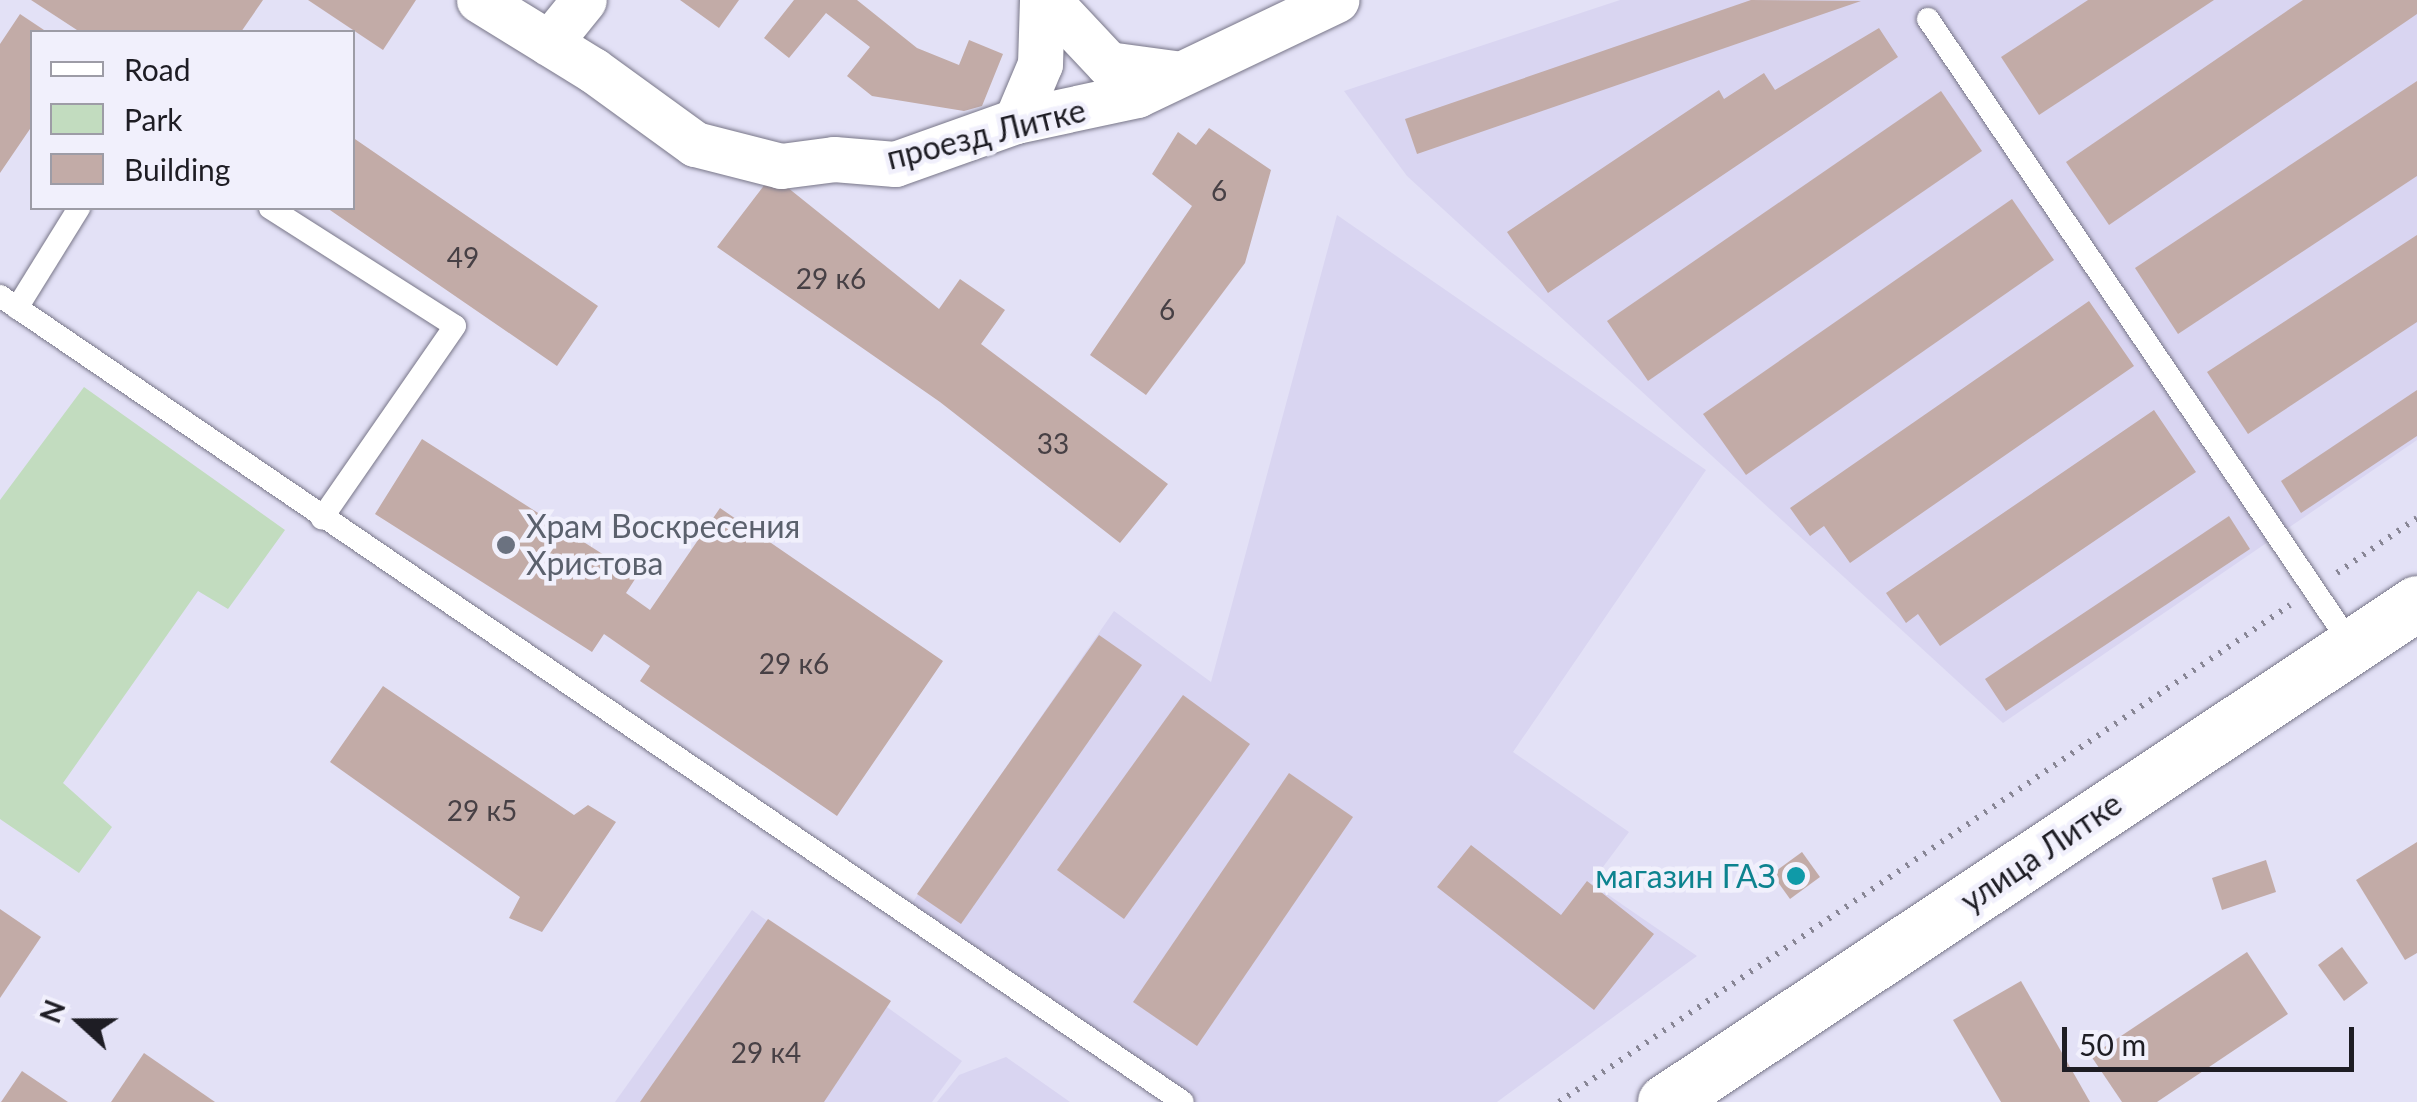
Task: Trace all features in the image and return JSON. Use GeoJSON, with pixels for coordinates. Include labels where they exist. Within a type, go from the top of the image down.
{"type":"FeatureCollection","features":[{"type":"Feature","properties":{"kind":"main road","name":"улица Литке"},"geometry":{"type":"LineString","coordinates":[[1664,1102],[2417,603]]}},
{"type":"Feature","properties":{"kind":"street","name":"проезд Литке"},"geometry":{"type":"LineString","coordinates":[[479,0],[550,42],[695,144],[781,166],[834,160],[895,164],[1016,120],[1137,95],[1174,73],[1336,0]]}},
{"type":"Feature","properties":{"kind":"street"},"geometry":{"type":"LineString","coordinates":[[550,42],[584,0]]}},
{"type":"Feature","properties":{"kind":"street"},"geometry":{"type":"LineString","coordinates":[[1045,0],[1108,64],[1174,73]]}},
{"type":"Feature","properties":{"kind":"street"},"geometry":{"type":"LineString","coordinates":[[1016,120],[1040,64],[1045,0]]}},
{"type":"Feature","properties":{"kind":"lane"},"geometry":{"type":"LineString","coordinates":[[1928,19],[2352,646]]}},
{"type":"Feature","properties":{"kind":"lane"},"geometry":{"type":"LineString","coordinates":[[77,210],[8,302],[322,518],[908,909],[1183,1102]]}},
{"type":"Feature","properties":{"kind":"lane"},"geometry":{"type":"LineString","coordinates":[[273,210],[454,326],[322,518]]}},
{"type":"Feature","properties":{"kind":"path"},"geometry":{"type":"LineString","coordinates":[[1559,1102],[2417,518]]}},
{"type":"Feature","properties":{"kind":"shaded area"},"geometry":{"type":"Polygon","coordinates":[[[1620,0],[2417,0],[2417,440],[2003,723],[1407,176],[1344,91],[1620,0]]]}},
{"type":"Feature","properties":{"kind":"shaded area"},"geometry":{"type":"Polygon","coordinates":[[[1337,215],[1706,470],[1513,752],[1629,832],[1591,883],[1697,956],[1497,1102],[1181,1102],[908,909],[1114,611],[1211,682],[1337,215]]]}},
{"type":"Feature","properties":{"kind":"shaded area"},"geometry":{"type":"Polygon","coordinates":[[[752,910],[962,1061],[932,1102],[615,1102],[752,910]]]}},
{"type":"Feature","properties":{"kind":"shaded area"},"geometry":{"type":"Polygon","coordinates":[[[1006,1057],[1070,1102],[937,1102],[959,1075],[1006,1057]]]}},
{"type":"Feature","properties":{"kind":"green space"},"geometry":{"type":"Polygon","coordinates":[[[84,387],[285,530],[228,609],[198,591],[63,783],[112,827],[79,873],[0,819],[0,500],[84,387]]]}},
{"type":"Feature","properties":{"kind":"building"},"geometry":{"type":"Polygon","coordinates":[[[31,0],[263,0],[242,30],[77,30],[31,0]]]}},
{"type":"Feature","properties":{"kind":"building"},"geometry":{"type":"Polygon","coordinates":[[[308,0],[416,0],[383,50],[308,0]]]}},
{"type":"Feature","properties":{"kind":"building"},"geometry":{"type":"Polygon","coordinates":[[[680,0],[739,0],[719,28],[680,0]]]}},
{"type":"Feature","properties":{"kind":"building"},"geometry":{"type":"Polygon","coordinates":[[[794,0],[857,0],[917,48],[959,65],[969,40],[1003,54],[982,106],[964,111],[872,96],[847,76],[870,47],[826,13],[789,58],[764,38],[794,0]]]}},
{"type":"Feature","properties":{"kind":"building"},"geometry":{"type":"Polygon","coordinates":[[[1751,0],[1861,1],[1417,154],[1405,119],[1751,0]]]}},
{"type":"Feature","properties":{"kind":"building"},"geometry":{"type":"Polygon","coordinates":[[[2088,0],[2214,0],[2039,115],[2001,57],[2088,0]]]}},
{"type":"Feature","properties":{"kind":"building"},"geometry":{"type":"Polygon","coordinates":[[[2303,0],[2417,0],[2417,14],[2109,225],[2066,162],[2303,0]]]}},
{"type":"Feature","properties":{"kind":"building"},"geometry":{"type":"Polygon","coordinates":[[[20,14],[44,30],[30,30],[30,129],[0,173],[0,44],[20,14]]]}},
{"type":"Feature","properties":{"kind":"building"},"geometry":{"type":"Polygon","coordinates":[[[1879,28],[1898,57],[1548,293],[1507,232],[1719,90],[1724,99],[1764,73],[1775,90],[1879,28]]]}},
{"type":"Feature","properties":{"kind":"building"},"geometry":{"type":"Polygon","coordinates":[[[2417,81],[2417,176],[2178,334],[2135,268],[2417,81]]]}},
{"type":"Feature","properties":{"kind":"building"},"geometry":{"type":"Polygon","coordinates":[[[1941,91],[1982,151],[1648,381],[1607,321],[1941,91]]]}},
{"type":"Feature","properties":{"kind":"building"},"geometry":{"type":"Polygon","coordinates":[[[1209,128],[1271,170],[1245,263],[1146,395],[1090,355],[1192,206],[1152,174],[1178,132],[1196,145],[1209,128]]]}},
{"type":"Feature","properties":{"kind":"building"},"geometry":{"type":"Polygon","coordinates":[[[355,139],[598,306],[557,366],[330,210],[355,210],[355,139]]]}},
{"type":"Feature","properties":{"kind":"building"},"geometry":{"type":"Polygon","coordinates":[[[772,175],[939,309],[960,279],[1005,310],[981,344],[1168,484],[1120,543],[940,402],[717,247],[772,175]]]}},
{"type":"Feature","properties":{"kind":"building"},"geometry":{"type":"Polygon","coordinates":[[[2012,199],[2054,260],[1746,475],[1703,414],[2012,199]]]}},
{"type":"Feature","properties":{"kind":"building"},"geometry":{"type":"Polygon","coordinates":[[[2417,235],[2417,322],[2248,434],[2207,372],[2417,235]]]}},
{"type":"Feature","properties":{"kind":"building"},"geometry":{"type":"Polygon","coordinates":[[[2089,301],[2134,366],[1850,563],[1824,526],[1810,536],[1790,508],[2089,301]]]}},
{"type":"Feature","properties":{"kind":"building"},"geometry":{"type":"Polygon","coordinates":[[[2417,390],[2417,436],[2301,513],[2281,481],[2417,390]]]}},
{"type":"Feature","properties":{"kind":"building"},"geometry":{"type":"Polygon","coordinates":[[[2154,410],[2196,472],[1940,646],[1918,614],[1906,623],[1886,593],[2154,410]]]}},
{"type":"Feature","properties":{"kind":"building"},"geometry":{"type":"Polygon","coordinates":[[[422,439],[637,576],[626,593],[650,610],[720,508],[943,661],[837,816],[640,681],[650,666],[604,634],[592,652],[375,514],[422,439]]]}},
{"type":"Feature","properties":{"kind":"building"},"geometry":{"type":"Polygon","coordinates":[[[2229,516],[2250,549],[2006,711],[1985,679],[2229,516]]]}},
{"type":"Feature","properties":{"kind":"building"},"geometry":{"type":"Polygon","coordinates":[[[1099,635],[1142,665],[961,924],[917,894],[1099,635]]]}},
{"type":"Feature","properties":{"kind":"building"},"geometry":{"type":"Polygon","coordinates":[[[383,686],[574,815],[588,805],[616,822],[542,932],[509,918],[520,897],[330,762],[383,686]]]}},
{"type":"Feature","properties":{"kind":"building"},"geometry":{"type":"Polygon","coordinates":[[[1183,695],[1250,744],[1124,919],[1057,870],[1183,695]]]}},
{"type":"Feature","properties":{"kind":"building"},"geometry":{"type":"Polygon","coordinates":[[[1289,773],[1353,817],[1197,1046],[1133,1002],[1289,773]]]}},
{"type":"Feature","properties":{"kind":"building"},"geometry":{"type":"Polygon","coordinates":[[[2417,842],[2417,953],[2405,960],[2356,880],[2417,842]]]}},
{"type":"Feature","properties":{"kind":"building"},"geometry":{"type":"Polygon","coordinates":[[[1471,845],[1561,915],[1587,881],[1654,934],[1594,1010],[1437,887],[1471,845]]]}},
{"type":"Feature","properties":{"kind":"building","name":"магазин ГАЗ"},"geometry":{"type":"Polygon","coordinates":[[[1802,852],[1820,877],[1790,899],[1772,874],[1802,852]]]}},
{"type":"Feature","properties":{"kind":"building"},"geometry":{"type":"Polygon","coordinates":[[[2266,860],[2276,892],[2222,910],[2212,878],[2266,860]]]}},
{"type":"Feature","properties":{"kind":"building"},"geometry":{"type":"Polygon","coordinates":[[[0,909],[41,937],[0,998],[0,909]]]}},
{"type":"Feature","properties":{"kind":"building"},"geometry":{"type":"Polygon","coordinates":[[[768,919],[891,1001],[824,1102],[640,1102],[768,919]]]}},
{"type":"Feature","properties":{"kind":"building"},"geometry":{"type":"Polygon","coordinates":[[[2342,947],[2368,983],[2344,1001],[2318,965],[2342,947]]]}},
{"type":"Feature","properties":{"kind":"building"},"geometry":{"type":"Polygon","coordinates":[[[2247,952],[2288,1014],[2157,1102],[2122,1102],[2091,1056],[2247,952]]]}},
{"type":"Feature","properties":{"kind":"building"},"geometry":{"type":"Polygon","coordinates":[[[2021,981],[2090,1102],[2001,1102],[1953,1020],[2021,981]]]}},
{"type":"Feature","properties":{"kind":"building"},"geometry":{"type":"Polygon","coordinates":[[[144,1053],[215,1102],[111,1102],[144,1053]]]}},
{"type":"Feature","properties":{"kind":"building"},"geometry":{"type":"Polygon","coordinates":[[[22,1071],[68,1102],[1,1102],[22,1071]]]}},
{"type":"Feature","properties":{"kind":"place","name":"Храм Воскресения Христова"},"geometry":{"type":"Point","coordinates":[506,545]}},
{"type":"Feature","properties":{"kind":"place","name":"магазин ГАЗ"},"geometry":{"type":"Point","coordinates":[1796,876]}}]}
